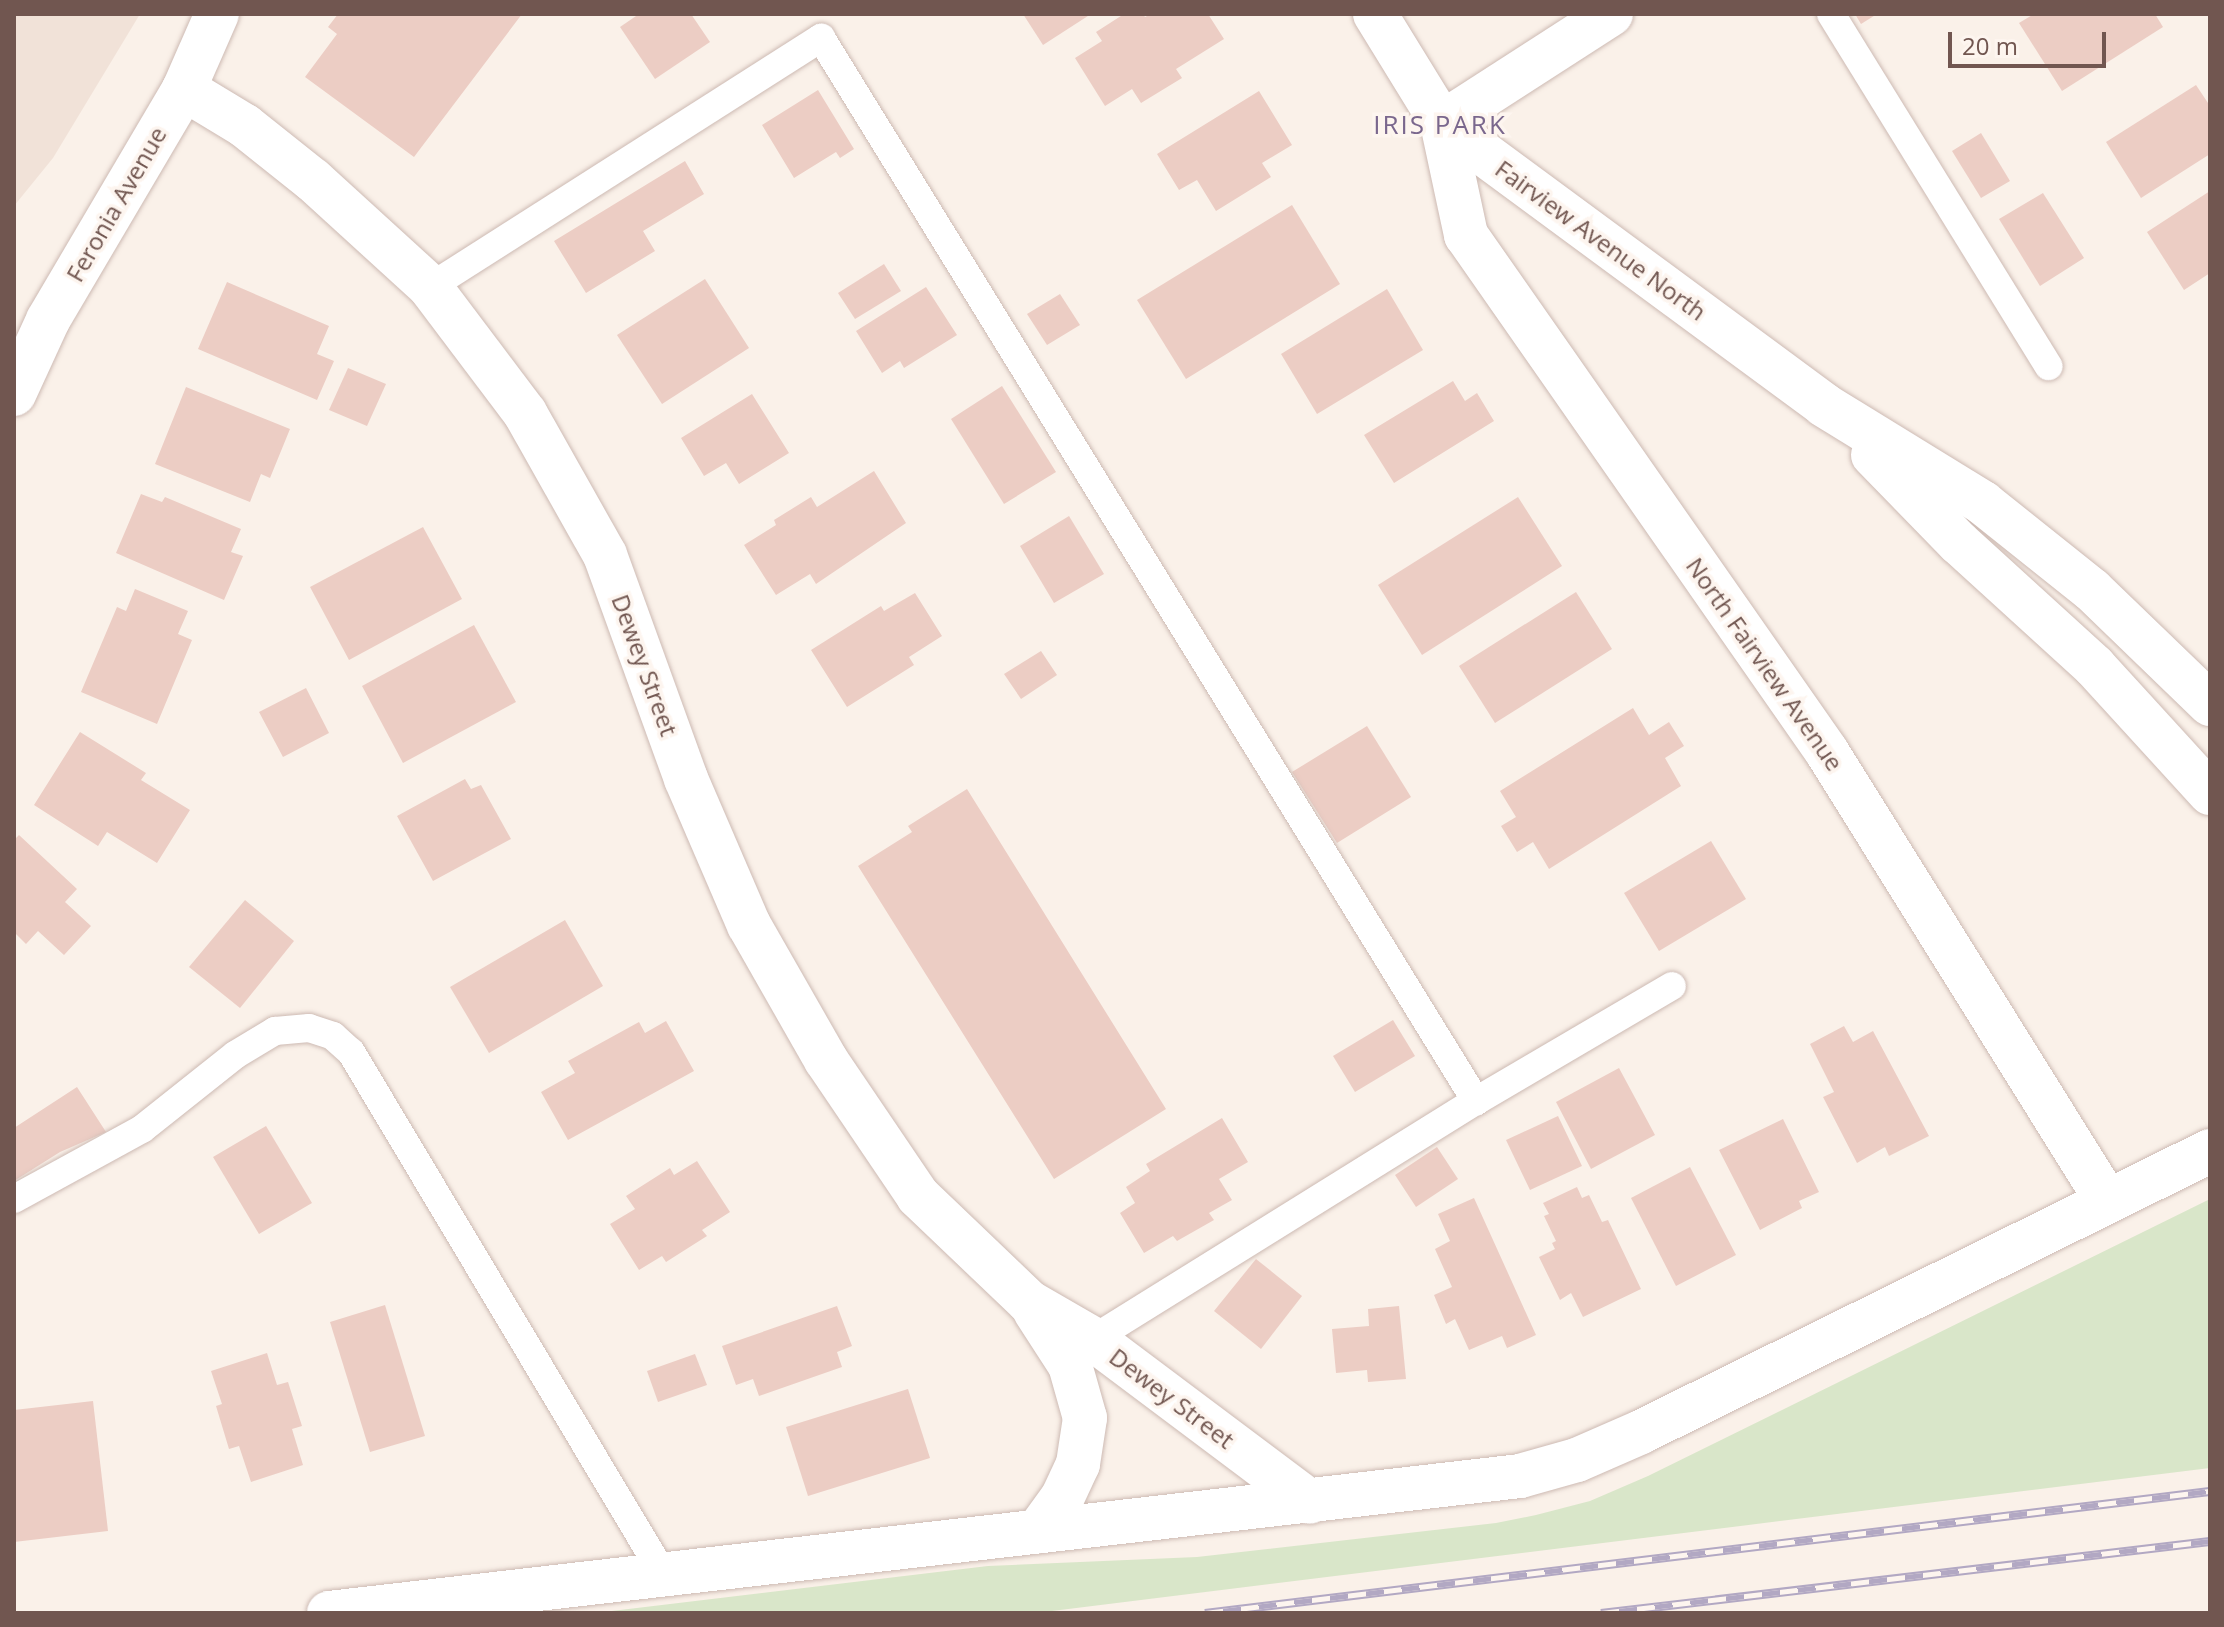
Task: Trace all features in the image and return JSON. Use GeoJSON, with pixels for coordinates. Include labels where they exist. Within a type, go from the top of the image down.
{"type":"FeatureCollection","features":[{"type":"Feature","properties":{"kind":"street","name":"Feronia Avenue"},"geometry":{"type":"LineString","coordinates":[[14,394],[24,350],[48,320],[184,89],[217,14]]}},
{"type":"Feature","properties":{"kind":"street","name":"Fairview Avenue North"},"geometry":{"type":"LineString","coordinates":[[1375,14],[1442,123],[1824,405],[1983,503],[2092,590],[2210,704]]}},
{"type":"Feature","properties":{"kind":"street"},"geometry":{"type":"LineString","coordinates":[[1442,123],[1611,14]]}},
{"type":"Feature","properties":{"kind":"street","name":"Dewey Street"},"geometry":{"type":"LineString","coordinates":[[184,89],[245,126],[313,180],[430,287],[525,413],[605,555],[686,779],[749,925],[781,985],[826,1060],[918,1196],[1029,1302],[1070,1365],[1085,1418],[1078,1464],[1062,1498],[1038,1531]]}},
{"type":"Feature","properties":{"kind":"street","name":"North Fairview Avenue"},"geometry":{"type":"LineString","coordinates":[[1442,123],[1466,235],[1827,752],[2107,1201]]}},
{"type":"Feature","properties":{"kind":"street","name":"Fairview Avenue North"},"geometry":{"type":"LineString","coordinates":[[1824,405],[1959,543],[2094,666],[2210,793]]}},
{"type":"Feature","properties":{"kind":"street"},"geometry":{"type":"LineString","coordinates":[[329,1613],[1520,1476],[1577,1460],[1641,1432],[2199,1157]]}},
{"type":"Feature","properties":{"kind":"street","name":"Dewey Street"},"geometry":{"type":"LineString","coordinates":[[1029,1302],[1093,1339],[1310,1502]]}},
{"type":"Feature","properties":{"kind":"lane"},"geometry":{"type":"LineString","coordinates":[[1831,14],[2048,366]]}},
{"type":"Feature","properties":{"kind":"lane"},"geometry":{"type":"LineString","coordinates":[[430,287],[822,26],[1476,1101]]}},
{"type":"Feature","properties":{"kind":"lane"},"geometry":{"type":"LineString","coordinates":[[1093,1339],[1476,1101],[1672,986]]}},
{"type":"Feature","properties":{"kind":"lane"},"geometry":{"type":"LineString","coordinates":[[14,1199],[142,1129],[235,1055],[275,1031],[309,1028],[333,1036],[351,1052],[663,1574]]}},
{"type":"Feature","properties":{"kind":"shaded area"},"geometry":{"type":"Polygon","coordinates":[[[14,14],[140,14],[53,158],[14,206],[14,14]]]}},
{"type":"Feature","properties":{"kind":"green space"},"geometry":{"type":"Polygon","coordinates":[[[2210,1199],[2210,1468],[1036,1613],[595,1613],[988,1566],[1197,1557],[1496,1523],[1536,1515],[1590,1501],[1648,1476],[2210,1199]]]}},
{"type":"Feature","properties":{"kind":"building"},"geometry":{"type":"Polygon","coordinates":[[[338,14],[522,14],[414,157],[305,77],[337,34],[328,27],[338,14]]]}},
{"type":"Feature","properties":{"kind":"building"},"geometry":{"type":"Polygon","coordinates":[[[639,14],[691,14],[710,42],[655,79],[620,27],[639,14]]]}},
{"type":"Feature","properties":{"kind":"building"},"geometry":{"type":"Polygon","coordinates":[[[1023,14],[1091,14],[1043,45],[1023,14]]]}},
{"type":"Feature","properties":{"kind":"building"},"geometry":{"type":"Polygon","coordinates":[[[1124,14],[1143,14],[1145,17],[1151,14],[1208,14],[1224,39],[1176,69],[1182,78],[1141,103],[1132,89],[1105,106],[1075,58],[1102,41],[1096,32],[1124,14]]]}},
{"type":"Feature","properties":{"kind":"building"},"geometry":{"type":"Polygon","coordinates":[[[1855,14],[1877,14],[1861,24],[1855,14]]]}},
{"type":"Feature","properties":{"kind":"building"},"geometry":{"type":"Polygon","coordinates":[[[2034,14],[2155,14],[2163,27],[2062,91],[2019,23],[2034,14]]]}},
{"type":"Feature","properties":{"kind":"building"},"geometry":{"type":"Polygon","coordinates":[[[2196,85],[2210,106],[2210,154],[2141,198],[2106,142],[2196,85]]]}},
{"type":"Feature","properties":{"kind":"building"},"geometry":{"type":"Polygon","coordinates":[[[818,90],[854,149],[840,158],[836,152],[794,178],[762,125],[818,90]]]}},
{"type":"Feature","properties":{"kind":"building"},"geometry":{"type":"Polygon","coordinates":[[[1259,91],[1292,145],[1262,163],[1271,177],[1216,211],[1197,180],[1179,190],[1157,154],[1259,91]]]}},
{"type":"Feature","properties":{"kind":"building"},"geometry":{"type":"Polygon","coordinates":[[[1981,133],[2010,181],[1981,198],[1952,151],[1981,133]]]}},
{"type":"Feature","properties":{"kind":"building"},"geometry":{"type":"Polygon","coordinates":[[[685,161],[704,194],[643,231],[655,251],[586,293],[554,241],[685,161]]]}},
{"type":"Feature","properties":{"kind":"building"},"geometry":{"type":"Polygon","coordinates":[[[2210,191],[2210,273],[2184,290],[2147,232],[2210,191]]]}},
{"type":"Feature","properties":{"kind":"building"},"geometry":{"type":"Polygon","coordinates":[[[2043,193],[2084,258],[2040,286],[1999,219],[2043,193]]]}},
{"type":"Feature","properties":{"kind":"building"},"geometry":{"type":"Polygon","coordinates":[[[1292,205],[1340,284],[1186,379],[1137,300],[1292,205]]]}},
{"type":"Feature","properties":{"kind":"building"},"geometry":{"type":"Polygon","coordinates":[[[884,264],[901,291],[855,319],[838,293],[884,264]]]}},
{"type":"Feature","properties":{"kind":"building"},"geometry":{"type":"Polygon","coordinates":[[[705,279],[749,348],[662,404],[617,335],[705,279]]]}},
{"type":"Feature","properties":{"kind":"building"},"geometry":{"type":"Polygon","coordinates":[[[227,282],[329,326],[317,354],[334,361],[317,400],[198,349],[227,282]]]}},
{"type":"Feature","properties":{"kind":"building"},"geometry":{"type":"Polygon","coordinates":[[[926,287],[957,335],[904,368],[900,361],[882,373],[856,331],[926,287]]]}},
{"type":"Feature","properties":{"kind":"building"},"geometry":{"type":"Polygon","coordinates":[[[1387,289],[1423,350],[1317,414],[1281,354],[1387,289]]]}},
{"type":"Feature","properties":{"kind":"building"},"geometry":{"type":"Polygon","coordinates":[[[1060,294],[1080,325],[1047,345],[1027,314],[1060,294]]]}},
{"type":"Feature","properties":{"kind":"building"},"geometry":{"type":"Polygon","coordinates":[[[348,368],[386,384],[367,426],[329,410],[348,368]]]}},
{"type":"Feature","properties":{"kind":"building"},"geometry":{"type":"Polygon","coordinates":[[[1453,381],[1465,401],[1477,393],[1494,421],[1394,483],[1364,435],[1453,381]]]}},
{"type":"Feature","properties":{"kind":"building"},"geometry":{"type":"Polygon","coordinates":[[[1002,386],[1056,472],[1004,504],[951,419],[1002,386]]]}},
{"type":"Feature","properties":{"kind":"building"},"geometry":{"type":"Polygon","coordinates":[[[186,387],[290,429],[270,478],[261,474],[250,502],[155,464],[186,387]]]}},
{"type":"Feature","properties":{"kind":"building"},"geometry":{"type":"Polygon","coordinates":[[[752,394],[789,453],[739,484],[726,463],[704,476],[681,438],[752,394]]]}},
{"type":"Feature","properties":{"kind":"building"},"geometry":{"type":"Polygon","coordinates":[[[874,471],[906,523],[816,584],[810,574],[776,595],[744,545],[776,525],[774,520],[811,497],[817,507],[874,471]]]}},
{"type":"Feature","properties":{"kind":"building"},"geometry":{"type":"Polygon","coordinates":[[[141,494],[162,502],[165,497],[241,529],[231,552],[243,556],[224,600],[116,553],[141,494]]]}},
{"type":"Feature","properties":{"kind":"building"},"geometry":{"type":"Polygon","coordinates":[[[1518,497],[1562,566],[1422,655],[1378,585],[1518,497]]]}},
{"type":"Feature","properties":{"kind":"building"},"geometry":{"type":"Polygon","coordinates":[[[1069,516],[1104,574],[1054,603],[1020,546],[1069,516]]]}},
{"type":"Feature","properties":{"kind":"building"},"geometry":{"type":"Polygon","coordinates":[[[423,527],[462,599],[349,660],[310,587],[423,527]]]}},
{"type":"Feature","properties":{"kind":"building"},"geometry":{"type":"Polygon","coordinates":[[[135,589],[188,611],[178,634],[192,640],[157,724],[81,692],[117,607],[126,611],[135,589]]]}},
{"type":"Feature","properties":{"kind":"building"},"geometry":{"type":"Polygon","coordinates":[[[1576,592],[1612,649],[1495,723],[1459,666],[1576,592]]]}},
{"type":"Feature","properties":{"kind":"building"},"geometry":{"type":"Polygon","coordinates":[[[915,593],[942,636],[909,657],[914,665],[847,707],[811,650],[881,606],[884,611],[915,593]]]}},
{"type":"Feature","properties":{"kind":"building"},"geometry":{"type":"Polygon","coordinates":[[[474,625],[516,702],[403,763],[362,686],[474,625]]]}},
{"type":"Feature","properties":{"kind":"building"},"geometry":{"type":"Polygon","coordinates":[[[1041,651],[1057,675],[1021,699],[1004,674],[1041,651]]]}},
{"type":"Feature","properties":{"kind":"building"},"geometry":{"type":"Polygon","coordinates":[[[306,688],[329,733],[283,757],[259,712],[306,688]]]}},
{"type":"Feature","properties":{"kind":"building"},"geometry":{"type":"Polygon","coordinates":[[[1633,708],[1649,735],[1669,722],[1684,746],[1665,758],[1681,786],[1549,869],[1533,842],[1517,852],[1501,826],[1516,817],[1500,791],[1633,708]]]}},
{"type":"Feature","properties":{"kind":"building"},"geometry":{"type":"Polygon","coordinates":[[[1367,726],[1411,797],[1337,843],[1292,772],[1367,726]]]}},
{"type":"Feature","properties":{"kind":"building"},"geometry":{"type":"Polygon","coordinates":[[[80,732],[146,773],[141,780],[190,810],[157,863],[107,832],[98,846],[34,805],[80,732]]]}},
{"type":"Feature","properties":{"kind":"building"},"geometry":{"type":"Polygon","coordinates":[[[465,779],[471,789],[481,785],[511,839],[433,881],[397,816],[465,779]]]}},
{"type":"Feature","properties":{"kind":"building"},"geometry":{"type":"Polygon","coordinates":[[[967,789],[1166,1109],[1054,1179],[858,866],[912,832],[908,826],[967,789]]]}},
{"type":"Feature","properties":{"kind":"building"},"geometry":{"type":"Polygon","coordinates":[[[19,835],[77,889],[65,902],[91,926],[64,955],[38,931],[26,944],[14,932],[14,840],[19,835]]]}},
{"type":"Feature","properties":{"kind":"building"},"geometry":{"type":"Polygon","coordinates":[[[1711,841],[1746,899],[1659,951],[1624,893],[1711,841]]]}},
{"type":"Feature","properties":{"kind":"building"},"geometry":{"type":"Polygon","coordinates":[[[245,900],[294,941],[240,1008],[189,967],[245,900]]]}},
{"type":"Feature","properties":{"kind":"building"},"geometry":{"type":"Polygon","coordinates":[[[565,920],[603,986],[489,1053],[450,987],[565,920]]]}},
{"type":"Feature","properties":{"kind":"building"},"geometry":{"type":"Polygon","coordinates":[[[1393,1020],[1415,1056],[1355,1092],[1333,1056],[1393,1020]]]}},
{"type":"Feature","properties":{"kind":"building"},"geometry":{"type":"Polygon","coordinates":[[[666,1021],[694,1071],[568,1140],[541,1092],[575,1073],[568,1061],[639,1022],[645,1033],[666,1021]]]}},
{"type":"Feature","properties":{"kind":"building"},"geometry":{"type":"Polygon","coordinates":[[[1844,1026],[1853,1042],[1873,1031],[1929,1136],[1889,1156],[1885,1147],[1857,1163],[1823,1097],[1834,1092],[1810,1044],[1844,1026]]]}},
{"type":"Feature","properties":{"kind":"building"},"geometry":{"type":"Polygon","coordinates":[[[1619,1068],[1655,1135],[1591,1169],[1556,1102],[1619,1068]]]}},
{"type":"Feature","properties":{"kind":"building"},"geometry":{"type":"Polygon","coordinates":[[[77,1087],[106,1132],[60,1152],[14,1181],[14,1128],[77,1087]]]}},
{"type":"Feature","properties":{"kind":"building"},"geometry":{"type":"Polygon","coordinates":[[[1558,1116],[1582,1166],[1530,1190],[1506,1140],[1558,1116]]]}},
{"type":"Feature","properties":{"kind":"building"},"geometry":{"type":"Polygon","coordinates":[[[1222,1118],[1248,1162],[1219,1179],[1232,1200],[1209,1213],[1214,1220],[1177,1241],[1173,1236],[1144,1253],[1120,1213],[1135,1203],[1126,1187],[1150,1171],[1146,1164],[1222,1118]]]}},
{"type":"Feature","properties":{"kind":"building"},"geometry":{"type":"Polygon","coordinates":[[[1783,1119],[1819,1192],[1799,1201],[1802,1208],[1760,1230],[1719,1150],[1783,1119]]]}},
{"type":"Feature","properties":{"kind":"building"},"geometry":{"type":"Polygon","coordinates":[[[266,1126],[312,1203],[259,1234],[213,1157],[266,1126]]]}},
{"type":"Feature","properties":{"kind":"building"},"geometry":{"type":"Polygon","coordinates":[[[1437,1147],[1458,1179],[1416,1207],[1395,1175],[1437,1147]]]}},
{"type":"Feature","properties":{"kind":"building"},"geometry":{"type":"Polygon","coordinates":[[[697,1161],[730,1212],[702,1230],[707,1236],[666,1262],[662,1256],[639,1270],[610,1224],[635,1209],[626,1196],[670,1168],[674,1175],[697,1161]]]}},
{"type":"Feature","properties":{"kind":"building"},"geometry":{"type":"Polygon","coordinates":[[[1690,1167],[1736,1255],[1676,1286],[1631,1198],[1690,1167]]]}},
{"type":"Feature","properties":{"kind":"building"},"geometry":{"type":"Polygon","coordinates":[[[1577,1187],[1582,1198],[1589,1195],[1602,1222],[1608,1220],[1641,1289],[1583,1317],[1571,1293],[1560,1300],[1539,1257],[1555,1249],[1552,1243],[1556,1241],[1544,1216],[1549,1214],[1543,1203],[1577,1187]]]}},
{"type":"Feature","properties":{"kind":"building"},"geometry":{"type":"Polygon","coordinates":[[[1474,1198],[1536,1335],[1507,1348],[1502,1336],[1469,1350],[1455,1319],[1446,1324],[1434,1295],[1452,1287],[1435,1249],[1450,1241],[1438,1214],[1474,1198]]]}},
{"type":"Feature","properties":{"kind":"building"},"geometry":{"type":"Polygon","coordinates":[[[1256,1259],[1302,1296],[1261,1349],[1214,1311],[1256,1259]]]}},
{"type":"Feature","properties":{"kind":"building"},"geometry":{"type":"Polygon","coordinates":[[[385,1305],[425,1436],[370,1452],[330,1322],[385,1305]]]}},
{"type":"Feature","properties":{"kind":"building"},"geometry":{"type":"Polygon","coordinates":[[[837,1306],[852,1346],[837,1352],[842,1367],[759,1396],[753,1379],[736,1385],[722,1346],[837,1306]]]}},
{"type":"Feature","properties":{"kind":"building"},"geometry":{"type":"Polygon","coordinates":[[[1399,1306],[1406,1379],[1368,1382],[1367,1370],[1336,1373],[1332,1329],[1369,1326],[1368,1309],[1399,1306]]]}},
{"type":"Feature","properties":{"kind":"building"},"geometry":{"type":"Polygon","coordinates":[[[267,1353],[277,1385],[288,1382],[302,1426],[292,1429],[303,1465],[251,1482],[239,1446],[229,1449],[216,1406],[222,1404],[211,1371],[267,1353]]]}},
{"type":"Feature","properties":{"kind":"building"},"geometry":{"type":"Polygon","coordinates":[[[695,1354],[707,1385],[658,1402],[647,1371],[695,1354]]]}},
{"type":"Feature","properties":{"kind":"building"},"geometry":{"type":"Polygon","coordinates":[[[908,1389],[930,1458],[808,1496],[786,1427],[908,1389]]]}},
{"type":"Feature","properties":{"kind":"building"},"geometry":{"type":"Polygon","coordinates":[[[93,1401],[108,1531],[14,1542],[14,1410],[93,1401]]]}},
{"type":"Feature","properties":{"kind":"railway"},"geometry":{"type":"LineString","coordinates":[[1205,1613],[2210,1491]]}},
{"type":"Feature","properties":{"kind":"railway"},"geometry":{"type":"LineString","coordinates":[[1601,1613],[2210,1541]]}},
{"type":"Feature","properties":{"kind":"district","name":"IRIS PARK"},"geometry":{"type":"Point","coordinates":[1440,125]}}]}
